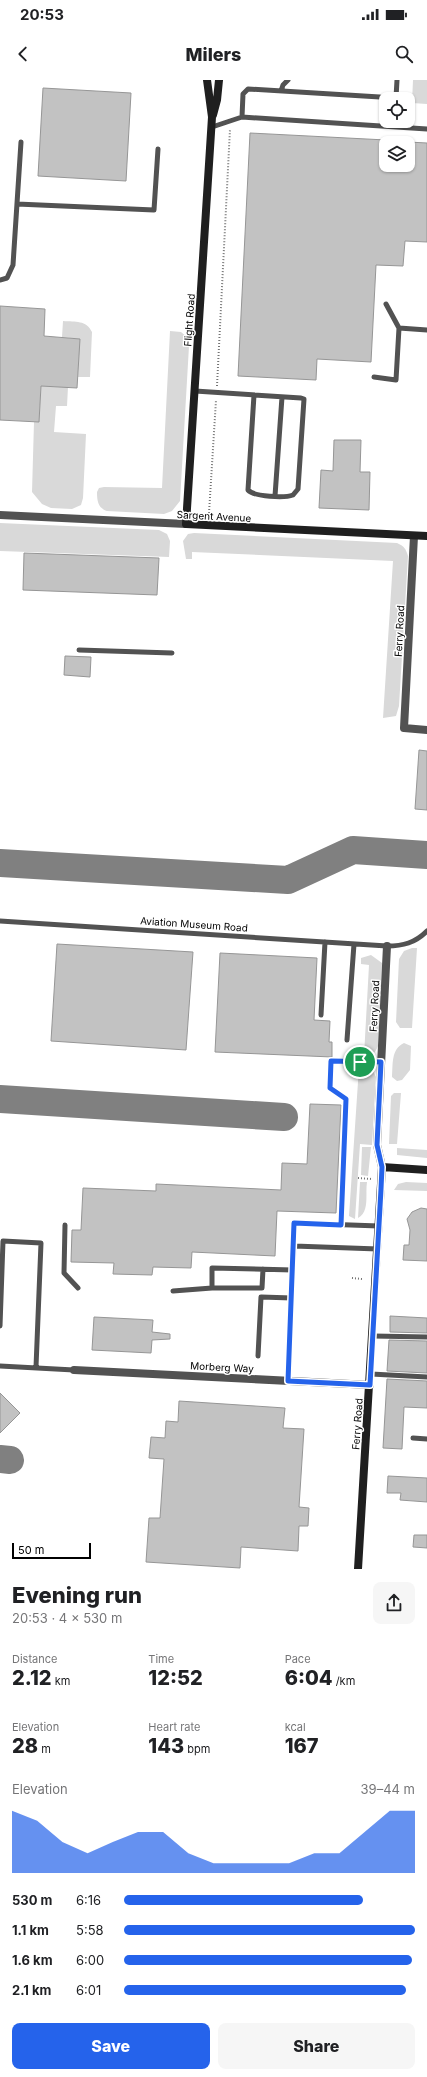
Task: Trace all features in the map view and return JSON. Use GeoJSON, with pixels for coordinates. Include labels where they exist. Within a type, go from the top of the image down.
{"type":"FeatureCollection","features":[{"type":"Feature","properties":{"kind":"street"},"geometry":{"type":"LineString","coordinates":[[207,80],[212,117]]}},
{"type":"Feature","properties":{"kind":"street"},"geometry":{"type":"LineString","coordinates":[[212,117],[218,100],[219,80]]}},
{"type":"Feature","properties":{"kind":"street","name":"Flight Road"},"geometry":{"type":"LineString","coordinates":[[186,524],[212,117]]}},
{"type":"Feature","properties":{"kind":"street","name":"Sargent Avenue"},"geometry":{"type":"LineString","coordinates":[[0,515],[427,536]]}},
{"type":"Feature","properties":{"kind":"street","name":"Ferry Road"},"geometry":{"type":"LineString","coordinates":[[414,536],[404,728],[427,730]]}},
{"type":"Feature","properties":{"kind":"street","name":"Ferry Road"},"geometry":{"type":"LineString","coordinates":[[358,1569],[371,1374],[382,1167],[377,1145],[387,946]]}},
{"type":"Feature","properties":{"kind":"street"},"geometry":{"type":"LineString","coordinates":[[382,1167],[427,1170]]}},
{"type":"Feature","properties":{"kind":"street","name":"Morberg Way"},"geometry":{"type":"LineString","coordinates":[[74,1370],[370,1385]]}},
{"type":"Feature","properties":{"kind":"lane"},"geometry":{"type":"LineString","coordinates":[[281,91],[283,85],[288,80]]}},
{"type":"Feature","properties":{"kind":"lane"},"geometry":{"type":"LineString","coordinates":[[396,92],[397,80]]}},
{"type":"Feature","properties":{"kind":"lane"},"geometry":{"type":"LineString","coordinates":[[242,117],[243,94],[248,89],[379,97]]}},
{"type":"Feature","properties":{"kind":"lane"},"geometry":{"type":"LineString","coordinates":[[212,127],[231,122],[242,117],[379,123]]}},
{"type":"Feature","properties":{"kind":"lane"},"geometry":{"type":"LineString","coordinates":[[415,127],[427,129]]}},
{"type":"Feature","properties":{"kind":"lane"},"geometry":{"type":"LineString","coordinates":[[0,280],[7,278],[13,265],[21,142]]}},
{"type":"Feature","properties":{"kind":"lane"},"geometry":{"type":"LineString","coordinates":[[17,204],[154,210],[158,149]]}},
{"type":"Feature","properties":{"kind":"lane"},"geometry":{"type":"LineString","coordinates":[[374,377],[396,380],[399,328],[386,304]]}},
{"type":"Feature","properties":{"kind":"lane"},"geometry":{"type":"LineString","coordinates":[[399,328],[427,330]]}},
{"type":"Feature","properties":{"kind":"lane"},"geometry":{"type":"LineString","coordinates":[[195,391],[301,398],[305,402],[298,489],[294,495],[274,496],[251,493],[247,486],[254,395]]}},
{"type":"Feature","properties":{"kind":"lane"},"geometry":{"type":"LineString","coordinates":[[274,496],[282,397]]}},
{"type":"Feature","properties":{"kind":"lane"},"geometry":{"type":"LineString","coordinates":[[79,650],[172,653]]}},
{"type":"Feature","properties":{"kind":"lane","name":"Aviation Museum Road"},"geometry":{"type":"LineString","coordinates":[[0,921],[387,946],[402,946],[417,940],[427,931]]}},
{"type":"Feature","properties":{"kind":"lane"},"geometry":{"type":"LineString","coordinates":[[321,1016],[325,942]]}},
{"type":"Feature","properties":{"kind":"lane"},"geometry":{"type":"LineString","coordinates":[[347,1040],[354,944]]}},
{"type":"Feature","properties":{"kind":"lane"},"geometry":{"type":"LineString","coordinates":[[341,1225],[346,1099],[330,1088],[331,1061],[381,1062]]}},
{"type":"Feature","properties":{"kind":"lane"},"geometry":{"type":"LineString","coordinates":[[288,1381],[294,1223],[379,1226]]}},
{"type":"Feature","properties":{"kind":"lane"},"geometry":{"type":"LineString","coordinates":[[65,1225],[64,1273],[78,1288]]}},
{"type":"Feature","properties":{"kind":"lane"},"geometry":{"type":"LineString","coordinates":[[0,1326],[3,1241],[41,1243],[36,1367]]}},
{"type":"Feature","properties":{"kind":"lane"},"geometry":{"type":"LineString","coordinates":[[294,1246],[378,1249]]}},
{"type":"Feature","properties":{"kind":"lane"},"geometry":{"type":"LineString","coordinates":[[212,1288],[212,1268],[293,1270]]}},
{"type":"Feature","properties":{"kind":"lane"},"geometry":{"type":"LineString","coordinates":[[173,1291],[212,1288],[262,1288],[263,1269]]}},
{"type":"Feature","properties":{"kind":"lane"},"geometry":{"type":"LineString","coordinates":[[258,1356],[261,1298],[292,1298]]}},
{"type":"Feature","properties":{"kind":"lane"},"geometry":{"type":"LineString","coordinates":[[373,1336],[427,1337]]}},
{"type":"Feature","properties":{"kind":"lane"},"geometry":{"type":"LineString","coordinates":[[0,1366],[74,1370]]}},
{"type":"Feature","properties":{"kind":"lane"},"geometry":{"type":"LineString","coordinates":[[371,1374],[427,1377]]}},
{"type":"Feature","properties":{"kind":"lane"},"geometry":{"type":"LineString","coordinates":[[413,1438],[427,1438]]}},
{"type":"Feature","properties":{"kind":"path"},"geometry":{"type":"LineString","coordinates":[[209,513],[231,122]]}},
{"type":"Feature","properties":{"kind":"path"},"geometry":{"type":"LineString","coordinates":[[358,1178],[381,1180]]}},
{"type":"Feature","properties":{"kind":"path"},"geometry":{"type":"LineString","coordinates":[[352,1278],[362,1279]]}},
{"type":"Feature","properties":{"kind":"shaded area"},"geometry":{"type":"Polygon","coordinates":[[[413,80],[427,80],[427,104],[415,103],[415,92],[412,92],[413,80]]]}},
{"type":"Feature","properties":{"kind":"shaded area"},"geometry":{"type":"Polygon","coordinates":[[[63,321],[87,325],[92,332],[90,377],[78,377],[79,339],[62,337],[63,321]]]}},
{"type":"Feature","properties":{"kind":"shaded area"},"geometry":{"type":"Polygon","coordinates":[[[170,331],[181,332],[188,338],[189,346],[180,501],[172,511],[164,514],[104,510],[99,504],[97,498],[99,488],[162,488],[170,331]]]}},
{"type":"Feature","properties":{"kind":"shaded area"},"geometry":{"type":"Polygon","coordinates":[[[41,386],[68,387],[67,406],[56,406],[54,432],[86,434],[83,498],[81,505],[72,509],[51,508],[42,504],[32,492],[34,422],[39,422],[41,386]]]}},
{"type":"Feature","properties":{"kind":"shaded area"},"geometry":{"type":"Polygon","coordinates":[[[0,523],[159,530],[167,534],[170,541],[169,557],[0,551],[0,523]]]}},
{"type":"Feature","properties":{"kind":"shaded area"},"geometry":{"type":"Polygon","coordinates":[[[194,533],[397,543],[403,547],[408,556],[399,706],[396,716],[383,718],[393,561],[192,552],[192,559],[186,559],[183,541],[188,534],[194,533]]]}},
{"type":"Feature","properties":{"kind":"shaded area"},"geometry":{"type":"Polygon","coordinates":[[[417,948],[412,1028],[400,1028],[396,1022],[399,959],[404,951],[417,948]]]}},
{"type":"Feature","properties":{"kind":"shaded area"},"geometry":{"type":"Polygon","coordinates":[[[371,955],[382,963],[378,1046],[373,1054],[364,1056],[369,965],[361,964],[361,958],[371,955]]]}},
{"type":"Feature","properties":{"kind":"shaded area"},"geometry":{"type":"Polygon","coordinates":[[[404,1043],[411,1046],[410,1070],[402,1080],[397,1081],[392,1077],[393,1062],[397,1049],[404,1043]]]}},
{"type":"Feature","properties":{"kind":"shaded area"},"geometry":{"type":"Polygon","coordinates":[[[359,1067],[373,1071],[376,1077],[372,1145],[360,1144],[355,1219],[349,1216],[359,1067]]]}},
{"type":"Feature","properties":{"kind":"shaded area"},"geometry":{"type":"Polygon","coordinates":[[[394,1093],[401,1093],[397,1144],[389,1144],[391,1096],[394,1093]]]}},
{"type":"Feature","properties":{"kind":"shaded area"},"geometry":{"type":"Polygon","coordinates":[[[362,1147],[371,1147],[368,1176],[361,1175],[362,1147]]]}},
{"type":"Feature","properties":{"kind":"shaded area"},"geometry":{"type":"Polygon","coordinates":[[[397,1148],[427,1150],[427,1158],[397,1155],[397,1148]]]}},
{"type":"Feature","properties":{"kind":"shaded area"},"geometry":{"type":"Polygon","coordinates":[[[360,1182],[367,1182],[366,1207],[362,1215],[358,1218],[360,1182]]]}},
{"type":"Feature","properties":{"kind":"shaded area"},"geometry":{"type":"Polygon","coordinates":[[[406,1182],[427,1183],[427,1191],[394,1190],[398,1184],[406,1182]]]}},
{"type":"Feature","properties":{"kind":"building"},"geometry":{"type":"Polygon","coordinates":[[[43,88],[131,93],[126,181],[38,176],[43,88]]]}},
{"type":"Feature","properties":{"kind":"building"},"geometry":{"type":"Polygon","coordinates":[[[250,133],[379,140],[379,172],[415,172],[415,142],[427,143],[427,242],[405,241],[403,266],[376,265],[371,362],[317,359],[316,380],[238,376],[250,133]]]}},
{"type":"Feature","properties":{"kind":"building"},"geometry":{"type":"Polygon","coordinates":[[[0,306],[45,309],[44,336],[80,339],[77,388],[41,386],[39,422],[0,420],[0,306]]]}},
{"type":"Feature","properties":{"kind":"building"},"geometry":{"type":"Polygon","coordinates":[[[334,440],[361,440],[360,472],[370,472],[369,510],[319,508],[321,470],[333,471],[334,440]]]}},
{"type":"Feature","properties":{"kind":"building"},"geometry":{"type":"Polygon","coordinates":[[[24,553],[159,558],[157,595],[23,590],[24,553]]]}},
{"type":"Feature","properties":{"kind":"building"},"geometry":{"type":"Polygon","coordinates":[[[65,656],[91,657],[90,677],[64,675],[65,656]]]}},
{"type":"Feature","properties":{"kind":"building"},"geometry":{"type":"Polygon","coordinates":[[[419,750],[427,751],[427,810],[415,809],[419,750]]]}},
{"type":"Feature","properties":{"kind":"building"},"geometry":{"type":"Polygon","coordinates":[[[57,944],[193,952],[186,1050],[51,1041],[57,944]]]}},
{"type":"Feature","properties":{"kind":"building"},"geometry":{"type":"Polygon","coordinates":[[[220,953],[317,958],[314,1020],[330,1021],[329,1042],[332,1042],[332,1057],[215,1052],[220,953]]]}},
{"type":"Feature","properties":{"kind":"building"},"geometry":{"type":"Polygon","coordinates":[[[310,1104],[341,1105],[336,1213],[277,1211],[275,1256],[192,1252],[191,1268],[153,1267],[152,1275],[113,1274],[114,1263],[71,1262],[72,1230],[81,1230],[83,1188],[156,1191],[156,1184],[281,1190],[282,1163],[307,1164],[310,1104]]]}},
{"type":"Feature","properties":{"kind":"building"},"geometry":{"type":"Polygon","coordinates":[[[421,1208],[427,1209],[427,1261],[403,1260],[404,1245],[409,1245],[410,1230],[407,1219],[412,1212],[421,1208]]]}},
{"type":"Feature","properties":{"kind":"building"},"geometry":{"type":"Polygon","coordinates":[[[390,1316],[427,1318],[427,1333],[390,1332],[390,1316]]]}},
{"type":"Feature","properties":{"kind":"building"},"geometry":{"type":"Polygon","coordinates":[[[94,1317],[153,1320],[152,1332],[170,1334],[170,1339],[152,1340],[151,1353],[92,1350],[94,1317]]]}},
{"type":"Feature","properties":{"kind":"building"},"geometry":{"type":"Polygon","coordinates":[[[389,1340],[427,1341],[427,1373],[387,1371],[389,1340]]]}},
{"type":"Feature","properties":{"kind":"building"},"geometry":{"type":"Polygon","coordinates":[[[387,1379],[427,1381],[427,1408],[404,1407],[402,1449],[383,1448],[387,1379]]]}},
{"type":"Feature","properties":{"kind":"building"},"geometry":{"type":"Polygon","coordinates":[[[0,1393],[20,1413],[0,1433],[0,1393]]]}},
{"type":"Feature","properties":{"kind":"building"},"geometry":{"type":"Polygon","coordinates":[[[179,1401],[285,1408],[283,1428],[304,1429],[299,1507],[309,1508],[308,1526],[299,1526],[298,1551],[241,1547],[240,1568],[146,1562],[149,1518],[160,1518],[164,1459],[149,1458],[151,1437],[165,1438],[166,1421],[178,1422],[179,1401]]]}},
{"type":"Feature","properties":{"kind":"building"},"geometry":{"type":"Polygon","coordinates":[[[388,1476],[427,1478],[427,1502],[400,1500],[401,1493],[387,1493],[388,1476]]]}},
{"type":"Feature","properties":{"kind":"building"},"geometry":{"type":"Polygon","coordinates":[[[414,1535],[427,1535],[427,1548],[413,1547],[414,1535]]]}},
{"type":"Feature","properties":{"kind":"taxiway"},"geometry":{"type":"LineString","coordinates":[[0,863],[288,880],[353,850],[427,855]]}},
{"type":"Feature","properties":{"kind":"taxiway"},"geometry":{"type":"LineString","coordinates":[[0,1099],[284,1117]]}},
{"type":"Feature","properties":{"kind":"taxiway"},"geometry":{"type":"LineString","coordinates":[[0,1459],[10,1460]]}},
{"type":"Feature","properties":{"kind":"route"},"geometry":{"type":"LineString","coordinates":[[331,1061],[360,1062],[381,1062],[377,1145],[382,1167],[370,1385],[288,1381],[294,1223],[341,1225],[346,1099],[330,1088],[331,1061]]}}]}
